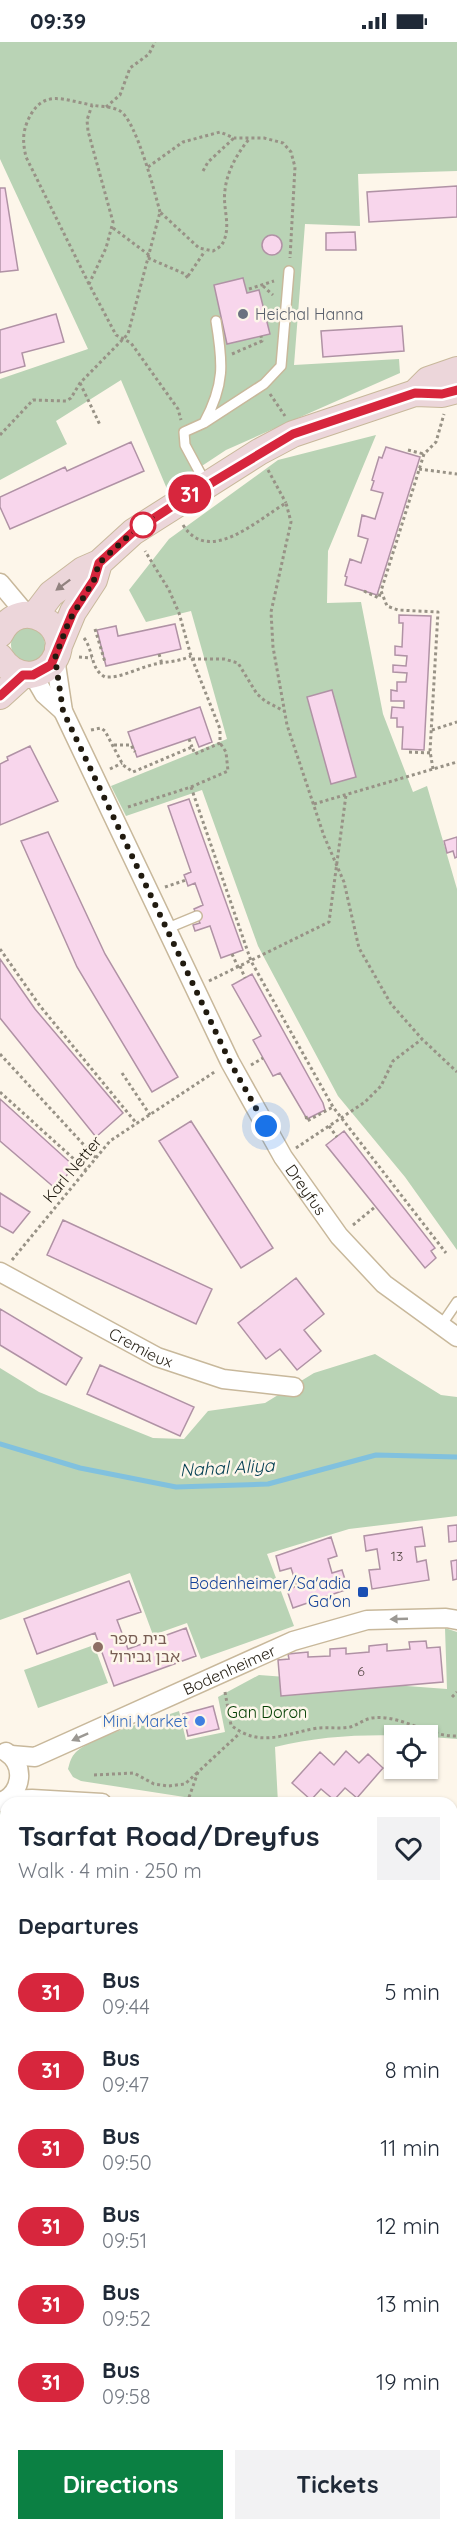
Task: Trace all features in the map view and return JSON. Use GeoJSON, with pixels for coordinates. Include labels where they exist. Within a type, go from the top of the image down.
{"type":"FeatureCollection","features":[{"type":"Feature","properties":{"kind":"street"},"geometry":{"type":"LineString","coordinates":[[0,634],[11,619],[31,615],[51,594],[83,570],[99,563],[133,532],[206,484],[293,434],[415,393],[455,387]]}},
{"type":"Feature","properties":{"kind":"street"},"geometry":{"type":"LineString","coordinates":[[0,696],[28,675],[43,671],[64,654],[73,612],[94,580],[99,563]]}},
{"type":"Feature","properties":{"kind":"street"},"geometry":{"type":"LineString","coordinates":[[0,583],[31,615],[48,622],[54,629],[64,654]]}},
{"type":"Feature","properties":{"kind":"street","name":"Dreyfus"},"geometry":{"type":"LineString","coordinates":[[63,711],[64,654]]}},
{"type":"Feature","properties":{"kind":"street"},"geometry":{"type":"LineString","coordinates":[[0,657],[5,665],[28,675]]}},
{"type":"Feature","properties":{"kind":"street","name":"Dreyfus"},"geometry":{"type":"LineString","coordinates":[[28,675],[63,711],[236,1072],[295,1173],[353,1252],[384,1284],[440,1327],[457,1337]]}},
{"type":"Feature","properties":{"kind":"street","name":"Cremieux"},"geometry":{"type":"LineString","coordinates":[[1,1273],[157,1357],[223,1379],[294,1387]]}},
{"type":"Feature","properties":{"kind":"street","name":"Bodenheimer"},"geometry":{"type":"LineString","coordinates":[[5,1752],[35,1757],[293,1641],[367,1620],[457,1620]]}},
{"type":"Feature","properties":{"kind":"street"},"geometry":{"type":"LineString","coordinates":[[5,1752],[19,1770],[20,1779],[17,1787],[7,1797]]}},
{"type":"Feature","properties":{"kind":"lane"},"geometry":{"type":"LineString","coordinates":[[206,484],[185,445],[184,432],[204,423],[264,384],[281,366],[289,271]]}},
{"type":"Feature","properties":{"kind":"lane"},"geometry":{"type":"LineString","coordinates":[[204,423],[220,387],[222,359],[216,321]]}},
{"type":"Feature","properties":{"kind":"lane"},"geometry":{"type":"LineString","coordinates":[[168,928],[197,915]]}},
{"type":"Feature","properties":{"kind":"lane"},"geometry":{"type":"LineString","coordinates":[[440,1327],[457,1302]]}},
{"type":"Feature","properties":{"kind":"path"},"geometry":{"type":"LineString","coordinates":[[103,107],[120,95],[130,68],[149,54],[155,42]]}},
{"type":"Feature","properties":{"kind":"path"},"geometry":{"type":"LineString","coordinates":[[0,435],[33,400],[41,398],[66,401],[80,383],[123,338],[128,334],[160,212],[148,167],[126,116],[118,110],[50,99],[41,101],[35,106],[24,130],[23,142],[26,157],[117,335],[123,338],[131,343],[178,409],[184,432]]}},
{"type":"Feature","properties":{"kind":"path"},"geometry":{"type":"LineString","coordinates":[[89,284],[113,228],[113,218],[88,131],[87,120],[92,105]]}},
{"type":"Feature","properties":{"kind":"path"},"geometry":{"type":"LineString","coordinates":[[148,167],[183,142],[220,132],[234,138],[264,138],[283,143],[294,158],[293,224],[289,271]]}},
{"type":"Feature","properties":{"kind":"path"},"geometry":{"type":"LineString","coordinates":[[203,171],[208,162],[234,138]]}},
{"type":"Feature","properties":{"kind":"path"},"geometry":{"type":"LineString","coordinates":[[160,212],[205,251],[213,251],[224,241],[227,227],[225,188],[239,151],[250,138]]}},
{"type":"Feature","properties":{"kind":"path"},"geometry":{"type":"LineString","coordinates":[[113,228],[149,256],[188,278],[205,251]]}},
{"type":"Feature","properties":{"kind":"path"},"geometry":{"type":"LineString","coordinates":[[249,289],[273,282]]}},
{"type":"Feature","properties":{"kind":"path"},"geometry":{"type":"LineString","coordinates":[[222,359],[262,341],[261,336]]}},
{"type":"Feature","properties":{"kind":"path"},"geometry":{"type":"LineString","coordinates":[[80,383],[100,425]]}},
{"type":"Feature","properties":{"kind":"path"},"geometry":{"type":"LineString","coordinates":[[271,395],[281,409]]}},
{"type":"Feature","properties":{"kind":"path"},"geometry":{"type":"LineString","coordinates":[[364,591],[378,598],[415,477],[424,454],[436,442],[443,418]]}},
{"type":"Feature","properties":{"kind":"path"},"geometry":{"type":"LineString","coordinates":[[408,450],[424,454]]}},
{"type":"Feature","properties":{"kind":"path"},"geometry":{"type":"LineString","coordinates":[[419,469],[457,474]]}},
{"type":"Feature","properties":{"kind":"path"},"geometry":{"type":"LineString","coordinates":[[270,474],[286,503],[291,522],[272,612],[273,647],[284,711],[324,836],[336,860],[359,948],[391,1004],[422,1039],[457,1072]]}},
{"type":"Feature","properties":{"kind":"path"},"geometry":{"type":"LineString","coordinates":[[171,507],[195,540],[208,543],[230,537],[286,503]]}},
{"type":"Feature","properties":{"kind":"path"},"geometry":{"type":"LineString","coordinates":[[112,812],[191,787],[228,771],[226,752],[220,743],[220,729],[192,658],[175,603],[150,560]]}},
{"type":"Feature","properties":{"kind":"path"},"geometry":{"type":"LineString","coordinates":[[381,591],[387,606],[398,610],[438,612],[430,753],[433,770]]}},
{"type":"Feature","properties":{"kind":"path"},"geometry":{"type":"LineString","coordinates":[[95,629],[100,653],[105,662]]}},
{"type":"Feature","properties":{"kind":"path"},"geometry":{"type":"LineString","coordinates":[[82,636],[91,652],[97,672],[108,678],[192,658],[224,659],[238,663],[257,694],[284,711]]}},
{"type":"Feature","properties":{"kind":"path"},"geometry":{"type":"LineString","coordinates":[[430,637],[436,637]]}},
{"type":"Feature","properties":{"kind":"path"},"geometry":{"type":"LineString","coordinates":[[91,652],[100,653]]}},
{"type":"Feature","properties":{"kind":"path"},"geometry":{"type":"LineString","coordinates":[[64,654],[92,658]]}},
{"type":"Feature","properties":{"kind":"path"},"geometry":{"type":"LineString","coordinates":[[159,654],[162,664]]}},
{"type":"Feature","properties":{"kind":"path"},"geometry":{"type":"LineString","coordinates":[[427,689],[434,689]]}},
{"type":"Feature","properties":{"kind":"path"},"geometry":{"type":"LineString","coordinates":[[200,698],[207,696]]}},
{"type":"Feature","properties":{"kind":"path"},"geometry":{"type":"LineString","coordinates":[[425,732],[457,722]]}},
{"type":"Feature","properties":{"kind":"path"},"geometry":{"type":"LineString","coordinates":[[94,729],[105,731],[128,770],[135,771],[192,747]]}},
{"type":"Feature","properties":{"kind":"path"},"geometry":{"type":"LineString","coordinates":[[189,739],[195,754],[220,743]]}},
{"type":"Feature","properties":{"kind":"path"},"geometry":{"type":"LineString","coordinates":[[114,745],[130,746],[135,752]]}},
{"type":"Feature","properties":{"kind":"path"},"geometry":{"type":"LineString","coordinates":[[409,752],[430,753]]}},
{"type":"Feature","properties":{"kind":"path"},"geometry":{"type":"LineString","coordinates":[[314,804],[457,762]]}},
{"type":"Feature","properties":{"kind":"path"},"geometry":{"type":"LineString","coordinates":[[113,768],[122,763]]}},
{"type":"Feature","properties":{"kind":"path"},"geometry":{"type":"LineString","coordinates":[[191,787],[204,832],[251,961],[333,1107],[446,1253]]}},
{"type":"Feature","properties":{"kind":"path"},"geometry":{"type":"LineString","coordinates":[[211,980],[329,922],[346,795]]}},
{"type":"Feature","properties":{"kind":"path"},"geometry":{"type":"LineString","coordinates":[[165,887],[186,880]]}},
{"type":"Feature","properties":{"kind":"path"},"geometry":{"type":"LineString","coordinates":[[0,949],[40,1006],[137,1124]]}},
{"type":"Feature","properties":{"kind":"path"},"geometry":{"type":"LineString","coordinates":[[232,954],[245,978]]}},
{"type":"Feature","properties":{"kind":"path"},"geometry":{"type":"LineString","coordinates":[[268,1002],[273,999]]}},
{"type":"Feature","properties":{"kind":"path"},"geometry":{"type":"LineString","coordinates":[[303,1144],[374,1095],[393,1061],[422,1039]]}},
{"type":"Feature","properties":{"kind":"path"},"geometry":{"type":"LineString","coordinates":[[290,1044],[296,1041]]}},
{"type":"Feature","properties":{"kind":"path"},"geometry":{"type":"LineString","coordinates":[[0,1054],[96,1158]]}},
{"type":"Feature","properties":{"kind":"path"},"geometry":{"type":"LineString","coordinates":[[251,1064],[263,1058]]}},
{"type":"Feature","properties":{"kind":"path"},"geometry":{"type":"LineString","coordinates":[[122,1073],[150,1115]]}},
{"type":"Feature","properties":{"kind":"path","name":"Karl Netter"},"geometry":{"type":"LineString","coordinates":[[1,1273],[110,1141],[207,1077]]}},
{"type":"Feature","properties":{"kind":"path"},"geometry":{"type":"LineString","coordinates":[[312,1084],[318,1081]]}},
{"type":"Feature","properties":{"kind":"path"},"geometry":{"type":"LineString","coordinates":[[0,1092],[86,1170]]}},
{"type":"Feature","properties":{"kind":"path"},"geometry":{"type":"LineString","coordinates":[[306,1116],[307,1121],[333,1107]]}},
{"type":"Feature","properties":{"kind":"path"},"geometry":{"type":"LineString","coordinates":[[329,1126],[337,1137]]}},
{"type":"Feature","properties":{"kind":"path"},"geometry":{"type":"LineString","coordinates":[[364,1157],[369,1154]]}},
{"type":"Feature","properties":{"kind":"path"},"geometry":{"type":"LineString","coordinates":[[393,1194],[397,1190]]}},
{"type":"Feature","properties":{"kind":"path"},"geometry":{"type":"LineString","coordinates":[[360,1219],[375,1208]]}},
{"type":"Feature","properties":{"kind":"path"},"geometry":{"type":"LineString","coordinates":[[421,1229],[425,1226]]}},
{"type":"Feature","properties":{"kind":"path"},"geometry":{"type":"LineString","coordinates":[[219,1676],[227,1697],[227,1718],[240,1733],[259,1739],[272,1739],[319,1728],[352,1726],[373,1718],[401,1723],[439,1736],[457,1736]]}},
{"type":"Feature","properties":{"kind":"path"},"geometry":{"type":"LineString","coordinates":[[452,1697],[457,1692]]}},
{"type":"Feature","properties":{"kind":"path"},"geometry":{"type":"LineString","coordinates":[[94,1774],[134,1773],[154,1784],[168,1786],[184,1784],[240,1733]]}},
{"type":"Feature","properties":{"kind":"path"},"geometry":{"type":"LineString","coordinates":[[189,1797],[198,1772]]}},
{"type":"Feature","properties":{"kind":"green space"},"geometry":{"type":"Polygon","coordinates":[[[0,42],[457,42],[457,171],[358,174],[360,226],[305,224],[294,365],[399,359],[400,373],[226,450],[167,489],[121,380],[56,421],[67,444],[0,480],[0,379],[88,349],[0,159],[0,42]]]}},
{"type":"Feature","properties":{"kind":"green space"},"geometry":{"type":"Polygon","coordinates":[[[376,435],[328,551],[327,603],[361,602],[383,714],[413,792],[427,786],[457,889],[457,1250],[405,1177],[338,1096],[258,946],[202,790],[126,816],[111,786],[227,739],[191,611],[146,622],[129,590],[169,539],[278,460],[376,435]]]}},
{"type":"Feature","properties":{"kind":"green space"},"geometry":{"type":"Polygon","coordinates":[[[28,628],[40,633],[45,645],[40,657],[28,662],[16,657],[11,645],[16,633],[28,628]]]}},
{"type":"Feature","properties":{"kind":"green space"},"geometry":{"type":"Polygon","coordinates":[[[375,1354],[441,1395],[457,1397],[457,1516],[349,1529],[267,1554],[294,1626],[201,1659],[187,1623],[153,1635],[130,1573],[0,1620],[0,1368],[39,1392],[153,1438],[184,1439],[208,1411],[265,1403],[314,1373],[375,1354]]]}},
{"type":"Feature","properties":{"kind":"green space","name":"Gan Doron"},"geometry":{"type":"Polygon","coordinates":[[[445,1628],[457,1632],[457,1739],[438,1738],[438,1725],[384,1725],[384,1736],[321,1739],[275,1747],[278,1797],[185,1797],[81,1781],[73,1777],[68,1769],[76,1752],[96,1740],[179,1711],[186,1740],[225,1732],[218,1697],[259,1675],[447,1689],[445,1628]]]}},
{"type":"Feature","properties":{"kind":"green space"},"geometry":{"type":"Polygon","coordinates":[[[94,1645],[108,1683],[38,1708],[24,1670],[94,1645]]]}},
{"type":"Feature","properties":{"kind":"building"},"geometry":{"type":"Polygon","coordinates":[[[457,186],[457,217],[369,222],[367,192],[457,186]]]}},
{"type":"Feature","properties":{"kind":"building"},"geometry":{"type":"Polygon","coordinates":[[[0,188],[5,188],[18,270],[0,272],[0,188]]]}},
{"type":"Feature","properties":{"kind":"building"},"geometry":{"type":"Polygon","coordinates":[[[355,232],[356,250],[326,250],[326,233],[355,232]]]}},
{"type":"Feature","properties":{"kind":"building"},"geometry":{"type":"Polygon","coordinates":[[[272,235],[279,238],[282,245],[279,252],[272,255],[265,252],[262,245],[265,238],[272,235]]]}},
{"type":"Feature","properties":{"kind":"building","name":"Heichal Hanna"},"geometry":{"type":"Polygon","coordinates":[[[243,278],[247,293],[259,290],[270,334],[227,344],[214,285],[243,278]]]}},
{"type":"Feature","properties":{"kind":"building"},"geometry":{"type":"Polygon","coordinates":[[[56,314],[64,342],[22,353],[25,366],[0,373],[0,330],[56,314]]]}},
{"type":"Feature","properties":{"kind":"building"},"geometry":{"type":"Polygon","coordinates":[[[402,326],[404,351],[323,357],[321,331],[402,326]]]}},
{"type":"Feature","properties":{"kind":"building"},"geometry":{"type":"Polygon","coordinates":[[[131,442],[144,471],[10,529],[0,507],[0,497],[65,467],[67,471],[131,442]]]}},
{"type":"Feature","properties":{"kind":"building"},"geometry":{"type":"Polygon","coordinates":[[[386,447],[420,457],[377,595],[345,585],[347,577],[345,576],[350,559],[361,563],[368,539],[358,536],[362,515],[375,519],[383,493],[371,490],[374,481],[372,480],[379,457],[382,458],[386,447]]]}},
{"type":"Feature","properties":{"kind":"building"},"geometry":{"type":"Polygon","coordinates":[[[399,615],[431,616],[424,750],[402,749],[403,727],[397,727],[397,718],[391,718],[392,707],[404,708],[404,701],[391,701],[391,690],[397,691],[397,682],[406,682],[407,673],[393,672],[393,665],[406,666],[407,656],[395,655],[395,646],[402,647],[403,623],[399,623],[399,615]]]}},
{"type":"Feature","properties":{"kind":"building"},"geometry":{"type":"Polygon","coordinates":[[[175,624],[181,649],[106,666],[97,630],[116,626],[118,636],[175,624]]]}},
{"type":"Feature","properties":{"kind":"building"},"geometry":{"type":"Polygon","coordinates":[[[332,690],[356,777],[331,784],[307,697],[332,690]]]}},
{"type":"Feature","properties":{"kind":"building"},"geometry":{"type":"Polygon","coordinates":[[[200,707],[212,742],[199,747],[195,737],[137,757],[128,732],[200,707]]]}},
{"type":"Feature","properties":{"kind":"building"},"geometry":{"type":"Polygon","coordinates":[[[30,746],[58,801],[0,825],[0,764],[8,760],[7,757],[30,746]]]}},
{"type":"Feature","properties":{"kind":"building"},"geometry":{"type":"Polygon","coordinates":[[[189,799],[243,950],[221,958],[210,926],[195,931],[193,925],[200,923],[194,909],[203,905],[195,883],[188,886],[184,875],[191,872],[168,806],[189,799]]]}},
{"type":"Feature","properties":{"kind":"building"},"geometry":{"type":"Polygon","coordinates":[[[48,832],[105,954],[178,1077],[152,1092],[77,967],[21,841],[48,832]]]}},
{"type":"Feature","properties":{"kind":"building"},"geometry":{"type":"Polygon","coordinates":[[[457,837],[457,857],[455,858],[453,851],[447,853],[444,841],[457,837]]]}},
{"type":"Feature","properties":{"kind":"building"},"geometry":{"type":"Polygon","coordinates":[[[0,959],[35,1009],[123,1113],[96,1137],[0,1018],[0,959]]]}},
{"type":"Feature","properties":{"kind":"building"},"geometry":{"type":"Polygon","coordinates":[[[252,974],[323,1103],[325,1110],[307,1119],[280,1073],[273,1076],[253,1040],[261,1036],[232,985],[252,974]]]}},
{"type":"Feature","properties":{"kind":"building"},"geometry":{"type":"Polygon","coordinates":[[[0,1099],[74,1166],[56,1189],[0,1141],[0,1099]]]}},
{"type":"Feature","properties":{"kind":"building"},"geometry":{"type":"Polygon","coordinates":[[[191,1121],[273,1248],[241,1268],[159,1141],[191,1121]]]}},
{"type":"Feature","properties":{"kind":"building"},"geometry":{"type":"Polygon","coordinates":[[[344,1131],[435,1248],[431,1251],[436,1258],[425,1268],[326,1145],[344,1131]]]}},
{"type":"Feature","properties":{"kind":"building"},"geometry":{"type":"Polygon","coordinates":[[[0,1193],[30,1212],[13,1233],[0,1226],[0,1193]]]}},
{"type":"Feature","properties":{"kind":"building"},"geometry":{"type":"Polygon","coordinates":[[[63,1220],[212,1289],[196,1324],[47,1255],[63,1220]]]}},
{"type":"Feature","properties":{"kind":"building"},"geometry":{"type":"Polygon","coordinates":[[[296,1278],[324,1314],[304,1330],[321,1351],[297,1370],[280,1349],[266,1359],[238,1323],[296,1278]]]}},
{"type":"Feature","properties":{"kind":"building"},"geometry":{"type":"Polygon","coordinates":[[[0,1309],[82,1358],[66,1385],[0,1345],[0,1309]]]}},
{"type":"Feature","properties":{"kind":"building"},"geometry":{"type":"Polygon","coordinates":[[[100,1365],[194,1407],[180,1436],[87,1394],[100,1365]]]}},
{"type":"Feature","properties":{"kind":"building"},"geometry":{"type":"Polygon","coordinates":[[[457,1525],[457,1541],[449,1542],[448,1526],[457,1525]]]}},
{"type":"Feature","properties":{"kind":"building"},"geometry":{"type":"Polygon","coordinates":[[[422,1527],[425,1546],[415,1547],[417,1562],[426,1560],[429,1580],[372,1589],[369,1570],[380,1569],[377,1549],[366,1551],[364,1536],[422,1527]]]}},
{"type":"Feature","properties":{"kind":"building"},"geometry":{"type":"Polygon","coordinates":[[[331,1537],[337,1556],[328,1559],[332,1573],[342,1570],[348,1589],[293,1608],[287,1590],[297,1586],[291,1568],[280,1571],[276,1556],[331,1537]]]}},
{"type":"Feature","properties":{"kind":"building"},"geometry":{"type":"Polygon","coordinates":[[[457,1560],[457,1579],[453,1580],[451,1561],[457,1560]]]}},
{"type":"Feature","properties":{"kind":"building"},"geometry":{"type":"Polygon","coordinates":[[[129,1581],[141,1612],[117,1620],[128,1649],[186,1628],[196,1656],[114,1686],[95,1633],[37,1654],[24,1619],[129,1581]]]}},
{"type":"Feature","properties":{"kind":"building"},"geometry":{"type":"Polygon","coordinates":[[[426,1641],[427,1648],[440,1647],[443,1682],[281,1696],[278,1660],[289,1659],[288,1654],[308,1652],[308,1657],[330,1656],[330,1649],[346,1648],[346,1654],[369,1652],[369,1646],[387,1644],[387,1651],[410,1649],[409,1642],[426,1641]]]}},
{"type":"Feature","properties":{"kind":"building"},"geometry":{"type":"Polygon","coordinates":[[[213,1706],[219,1729],[188,1736],[183,1714],[213,1706]]]}},
{"type":"Feature","properties":{"kind":"building"},"geometry":{"type":"Polygon","coordinates":[[[346,1751],[359,1763],[368,1754],[383,1768],[358,1797],[345,1788],[337,1797],[330,1797],[321,1789],[314,1797],[308,1797],[292,1783],[320,1752],[334,1765],[346,1751]]]}},
{"type":"Feature","properties":{"kind":"waterway","name":"Nahal Aliya"},"geometry":{"type":"LineString","coordinates":[[0,1444],[80,1468],[176,1487],[268,1484],[376,1455],[457,1457]]}},
{"type":"Feature","properties":{"kind":"bus line","name":"31"},"geometry":{"type":"LineString","coordinates":[[0,696],[23,675],[33,675],[51,665],[73,612],[94,580],[99,563],[133,532],[227,471],[293,434],[415,393],[442,394],[457,390]]}},
{"type":"Feature","properties":{"kind":"place","name":"Heichal Hanna"},"geometry":{"type":"Point","coordinates":[243,314]}},
{"type":"Feature","properties":{"kind":"place","name":"Bodenheimer/Sa'adia Ga'on"},"geometry":{"type":"Point","coordinates":[363,1592]}},
{"type":"Feature","properties":{"kind":"place","name":"בית ספר אבן גבירול"},"geometry":{"type":"Point","coordinates":[98,1647]}},
{"type":"Feature","properties":{"kind":"place","name":"Mini Market"},"geometry":{"type":"Point","coordinates":[200,1721]}},
{"type":"Feature","properties":{"kind":"route"},"geometry":{"type":"LineString","coordinates":[[143,525],[152,519],[133,532],[99,563],[94,580],[65,629],[55,658],[63,711],[152,893],[230,1062],[266,1126]]}}]}
